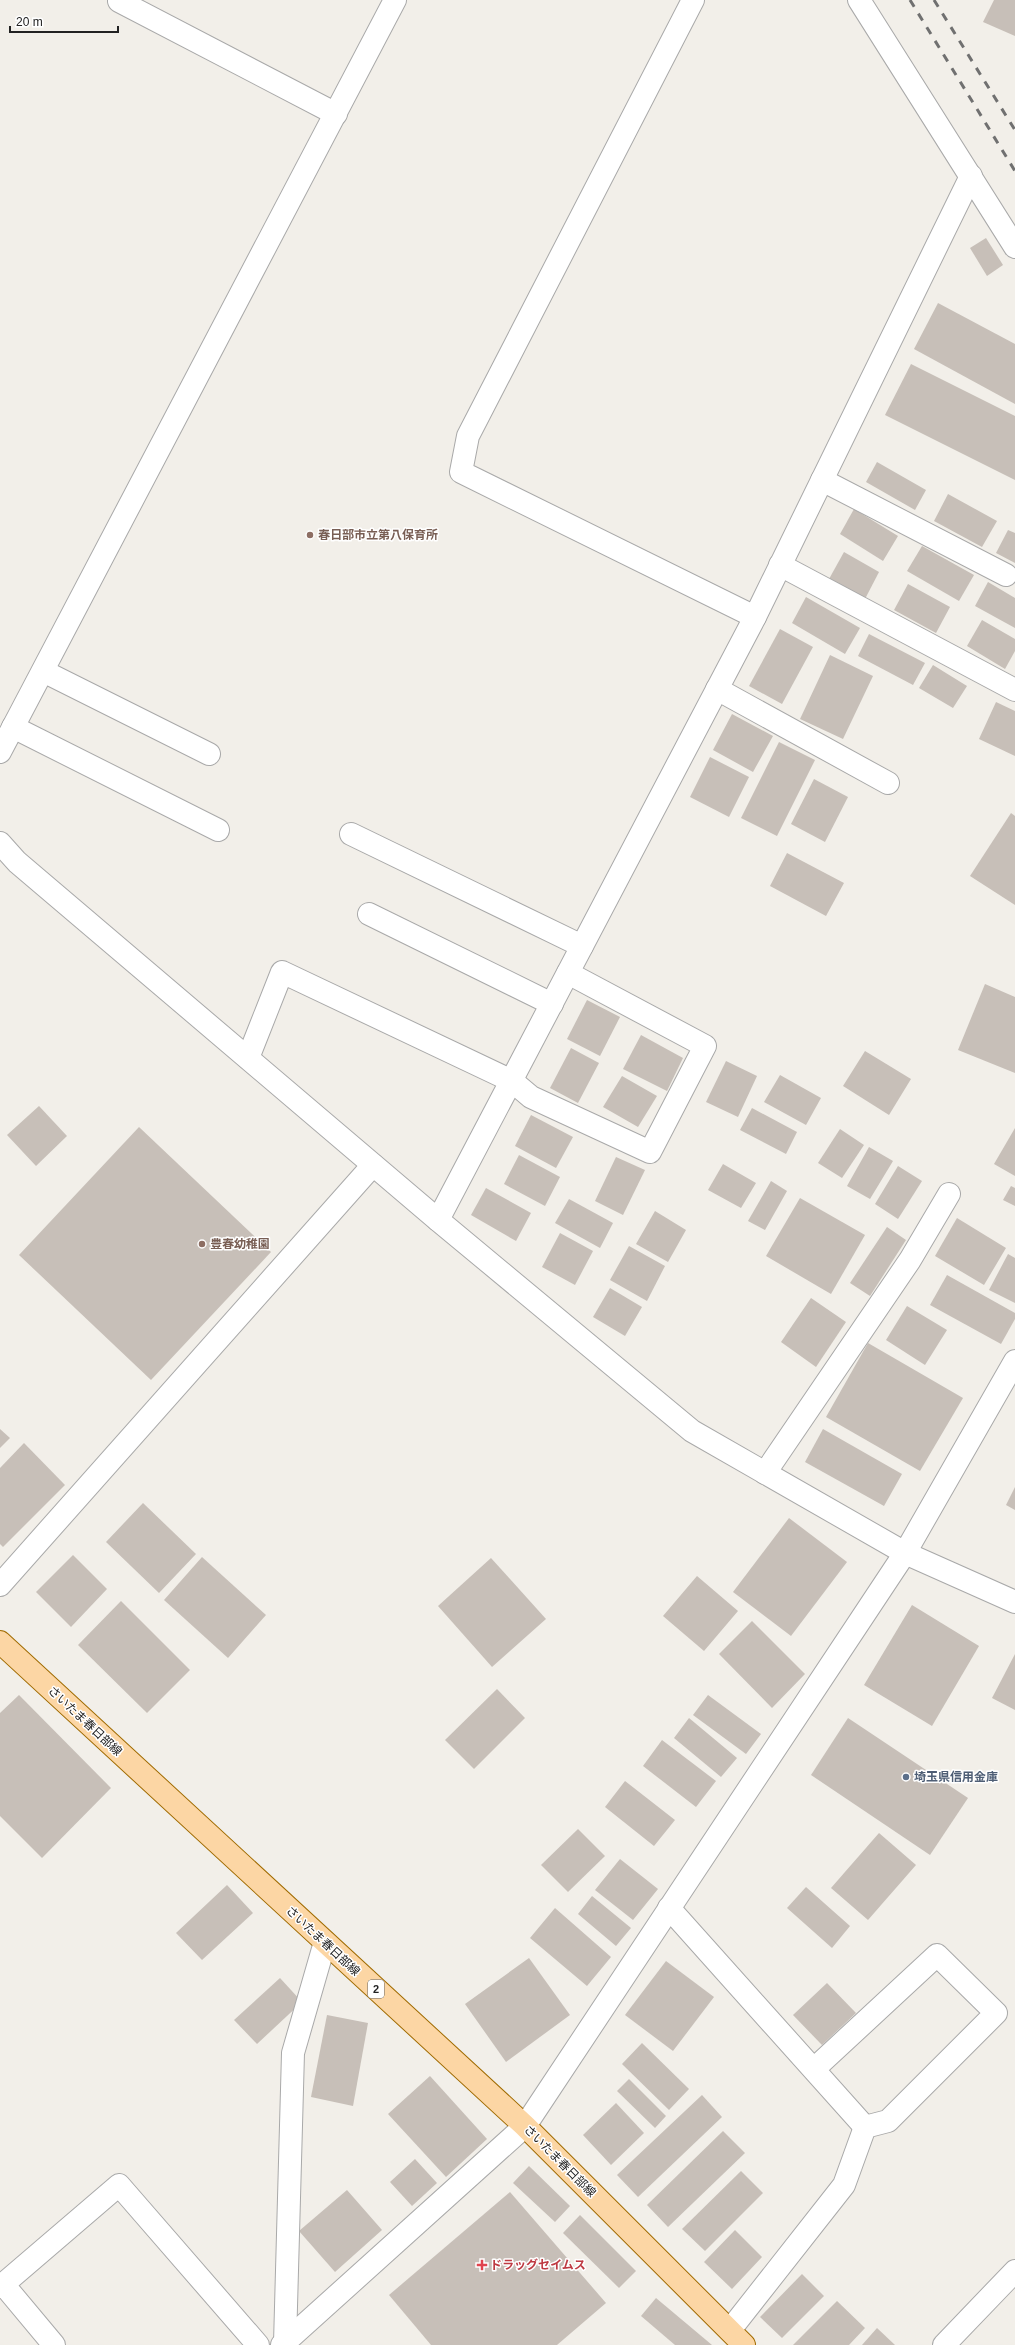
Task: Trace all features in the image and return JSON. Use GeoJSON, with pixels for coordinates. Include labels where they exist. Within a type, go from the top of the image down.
{"type":"FeatureCollection","features":[{"type":"Feature","properties":{"kind":"main road","name":"さいたま春日部線"},"geometry":{"type":"LineString","coordinates":[[0,1642],[525,2126],[737,2338]]}},
{"type":"Feature","properties":{"kind":"street"},"geometry":{"type":"LineString","coordinates":[[0,752],[395,0]]}},
{"type":"Feature","properties":{"kind":"street"},"geometry":{"type":"LineString","coordinates":[[693,0],[468,436],[461,472],[755,617]]}},
{"type":"Feature","properties":{"kind":"street"},"geometry":{"type":"LineString","coordinates":[[859,0],[1015,247]]}},
{"type":"Feature","properties":{"kind":"street"},"geometry":{"type":"LineString","coordinates":[[119,1],[336,114]]}},
{"type":"Feature","properties":{"kind":"street"},"geometry":{"type":"LineString","coordinates":[[438,1220],[755,617],[971,176]]}},
{"type":"Feature","properties":{"kind":"street"},"geometry":{"type":"LineString","coordinates":[[822,480],[1006,575]]}},
{"type":"Feature","properties":{"kind":"street"},"geometry":{"type":"LineString","coordinates":[[780,565],[1015,690]]}},
{"type":"Feature","properties":{"kind":"street"},"geometry":{"type":"LineString","coordinates":[[43,671],[209,754]]}},
{"type":"Feature","properties":{"kind":"street"},"geometry":{"type":"LineString","coordinates":[[717,689],[888,783]]}},
{"type":"Feature","properties":{"kind":"street"},"geometry":{"type":"LineString","coordinates":[[13,728],[218,830]]}},
{"type":"Feature","properties":{"kind":"street"},"geometry":{"type":"LineString","coordinates":[[351,834],[582,946]]}},
{"type":"Feature","properties":{"kind":"street"},"geometry":{"type":"LineString","coordinates":[[0,843],[16,862],[438,1220],[692,1431],[904,1553],[1015,1602]]}},
{"type":"Feature","properties":{"kind":"street"},"geometry":{"type":"LineString","coordinates":[[369,914],[552,1004]]}},
{"type":"Feature","properties":{"kind":"street"},"geometry":{"type":"LineString","coordinates":[[248,1058],[282,972],[512,1080],[531,1098],[650,1152],[705,1046],[568,973]]}},
{"type":"Feature","properties":{"kind":"street"},"geometry":{"type":"LineString","coordinates":[[0,1585],[373,1164]]}},
{"type":"Feature","properties":{"kind":"street"},"geometry":{"type":"LineString","coordinates":[[765,1473],[910,1260],[949,1194]]}},
{"type":"Feature","properties":{"kind":"street"},"geometry":{"type":"LineString","coordinates":[[284,2344],[525,2126],[904,1553],[1015,1361]]}},
{"type":"Feature","properties":{"kind":"street"},"geometry":{"type":"LineString","coordinates":[[669,1908],[865,2127]]}},
{"type":"Feature","properties":{"kind":"street"},"geometry":{"type":"LineString","coordinates":[[284,2344],[293,2053],[325,1942]]}},
{"type":"Feature","properties":{"kind":"street"},"geometry":{"type":"LineString","coordinates":[[814,2069],[937,1955],[996,2013],[888,2121],[865,2127]]}},
{"type":"Feature","properties":{"kind":"street"},"geometry":{"type":"LineString","coordinates":[[737,2338],[844,2185],[865,2127]]}},
{"type":"Feature","properties":{"kind":"street"},"geometry":{"type":"LineString","coordinates":[[54,2345],[2,2286],[119,2185],[258,2345]]}},
{"type":"Feature","properties":{"kind":"street"},"geometry":{"type":"LineString","coordinates":[[944,2345],[1015,2271]]}},
{"type":"Feature","properties":{"kind":"building"},"geometry":{"type":"Polygon","coordinates":[[[994,0],[1015,0],[1015,36],[983,22],[994,0]]]}},
{"type":"Feature","properties":{"kind":"building"},"geometry":{"type":"Polygon","coordinates":[[[986,238],[1003,265],[987,276],[970,248],[986,238]]]}},
{"type":"Feature","properties":{"kind":"building"},"geometry":{"type":"Polygon","coordinates":[[[938,303],[1015,344],[1015,404],[914,349],[938,303]]]}},
{"type":"Feature","properties":{"kind":"building"},"geometry":{"type":"Polygon","coordinates":[[[911,364],[1015,416],[1015,480],[885,415],[911,364]]]}},
{"type":"Feature","properties":{"kind":"building"},"geometry":{"type":"Polygon","coordinates":[[[877,462],[926,490],[915,510],[866,482],[877,462]]]}},
{"type":"Feature","properties":{"kind":"building"},"geometry":{"type":"Polygon","coordinates":[[[948,494],[997,521],[982,547],[934,521],[948,494]]]}},
{"type":"Feature","properties":{"kind":"building"},"geometry":{"type":"Polygon","coordinates":[[[854,509],[898,536],[883,561],[840,534],[854,509]]]}},
{"type":"Feature","properties":{"kind":"building"},"geometry":{"type":"Polygon","coordinates":[[[1008,530],[1015,533],[1015,563],[996,553],[1008,530]]]}},
{"type":"Feature","properties":{"kind":"building"},"geometry":{"type":"Polygon","coordinates":[[[922,546],[974,575],[959,601],[907,571],[922,546]]]}},
{"type":"Feature","properties":{"kind":"building"},"geometry":{"type":"Polygon","coordinates":[[[844,552],[879,572],[865,599],[829,579],[844,552]]]}},
{"type":"Feature","properties":{"kind":"building"},"geometry":{"type":"Polygon","coordinates":[[[988,582],[1015,598],[1015,628],[975,606],[988,582]]]}},
{"type":"Feature","properties":{"kind":"building"},"geometry":{"type":"Polygon","coordinates":[[[908,584],[950,607],[936,633],[894,610],[908,584]]]}},
{"type":"Feature","properties":{"kind":"building"},"geometry":{"type":"Polygon","coordinates":[[[806,597],[860,628],[845,654],[792,623],[806,597]]]}},
{"type":"Feature","properties":{"kind":"building"},"geometry":{"type":"Polygon","coordinates":[[[982,620],[1015,639],[1015,651],[1005,669],[967,646],[982,620]]]}},
{"type":"Feature","properties":{"kind":"building"},"geometry":{"type":"Polygon","coordinates":[[[780,629],[813,647],[782,704],[749,686],[780,629]]]}},
{"type":"Feature","properties":{"kind":"building"},"geometry":{"type":"Polygon","coordinates":[[[869,634],[925,663],[913,685],[858,656],[869,634]]]}},
{"type":"Feature","properties":{"kind":"building"},"geometry":{"type":"Polygon","coordinates":[[[830,655],[873,676],[843,739],[800,719],[830,655]]]}},
{"type":"Feature","properties":{"kind":"building"},"geometry":{"type":"Polygon","coordinates":[[[933,665],[967,686],[953,708],[919,688],[933,665]]]}},
{"type":"Feature","properties":{"kind":"building"},"geometry":{"type":"Polygon","coordinates":[[[996,702],[1015,711],[1015,756],[979,739],[996,702]]]}},
{"type":"Feature","properties":{"kind":"building"},"geometry":{"type":"Polygon","coordinates":[[[732,714],[773,736],[753,772],[713,750],[732,714]]]}},
{"type":"Feature","properties":{"kind":"building"},"geometry":{"type":"Polygon","coordinates":[[[779,742],[815,760],[777,836],[741,818],[779,742]]]}},
{"type":"Feature","properties":{"kind":"building"},"geometry":{"type":"Polygon","coordinates":[[[710,757],[749,777],[729,817],[690,797],[710,757]]]}},
{"type":"Feature","properties":{"kind":"building"},"geometry":{"type":"Polygon","coordinates":[[[814,779],[848,797],[825,842],[791,824],[814,779]]]}},
{"type":"Feature","properties":{"kind":"building"},"geometry":{"type":"Polygon","coordinates":[[[1011,813],[1015,816],[1015,905],[970,876],[1011,813]]]}},
{"type":"Feature","properties":{"kind":"building"},"geometry":{"type":"Polygon","coordinates":[[[787,853],[844,883],[826,916],[770,886],[787,853]]]}},
{"type":"Feature","properties":{"kind":"building"},"geometry":{"type":"Polygon","coordinates":[[[985,984],[1015,997],[1015,1073],[958,1050],[985,984]]]}},
{"type":"Feature","properties":{"kind":"building"},"geometry":{"type":"Polygon","coordinates":[[[587,1000],[620,1017],[600,1056],[567,1039],[587,1000]]]}},
{"type":"Feature","properties":{"kind":"building"},"geometry":{"type":"Polygon","coordinates":[[[641,1035],[683,1058],[667,1091],[623,1069],[641,1035]]]}},
{"type":"Feature","properties":{"kind":"building"},"geometry":{"type":"Polygon","coordinates":[[[571,1048],[599,1063],[578,1103],[550,1088],[571,1048]]]}},
{"type":"Feature","properties":{"kind":"building"},"geometry":{"type":"Polygon","coordinates":[[[865,1051],[911,1079],[889,1115],[843,1086],[865,1051]]]}},
{"type":"Feature","properties":{"kind":"building"},"geometry":{"type":"Polygon","coordinates":[[[726,1061],[757,1076],[738,1117],[706,1102],[726,1061]]]}},
{"type":"Feature","properties":{"kind":"building"},"geometry":{"type":"Polygon","coordinates":[[[780,1075],[821,1098],[806,1125],[764,1102],[780,1075]]]}},
{"type":"Feature","properties":{"kind":"building"},"geometry":{"type":"Polygon","coordinates":[[[622,1076],[657,1096],[638,1127],[603,1107],[622,1076]]]}},
{"type":"Feature","properties":{"kind":"building"},"geometry":{"type":"Polygon","coordinates":[[[39,1106],[67,1136],[36,1166],[7,1135],[39,1106]]]}},
{"type":"Feature","properties":{"kind":"building"},"geometry":{"type":"Polygon","coordinates":[[[752,1108],[797,1132],[786,1154],[740,1130],[752,1108]]]}},
{"type":"Feature","properties":{"kind":"building"},"geometry":{"type":"Polygon","coordinates":[[[531,1115],[573,1137],[556,1168],[515,1146],[531,1115]]]}},
{"type":"Feature","properties":{"kind":"building"},"geometry":{"type":"Polygon","coordinates":[[[139,1127],[271,1252],[151,1380],[19,1255],[139,1127]]]}},
{"type":"Feature","properties":{"kind":"building"},"geometry":{"type":"Polygon","coordinates":[[[1015,1128],[1015,1176],[994,1164],[1015,1128]]]}},
{"type":"Feature","properties":{"kind":"building"},"geometry":{"type":"Polygon","coordinates":[[[840,1129],[864,1145],[842,1178],[818,1163],[840,1129]]]}},
{"type":"Feature","properties":{"kind":"building"},"geometry":{"type":"Polygon","coordinates":[[[869,1147],[893,1161],[870,1199],[847,1186],[869,1147]]]}},
{"type":"Feature","properties":{"kind":"building"},"geometry":{"type":"Polygon","coordinates":[[[519,1155],[560,1177],[545,1206],[504,1184],[519,1155]]]}},
{"type":"Feature","properties":{"kind":"building"},"geometry":{"type":"Polygon","coordinates":[[[616,1157],[645,1170],[623,1215],[595,1201],[616,1157]]]}},
{"type":"Feature","properties":{"kind":"building"},"geometry":{"type":"Polygon","coordinates":[[[723,1164],[756,1183],[741,1208],[708,1190],[723,1164]]]}},
{"type":"Feature","properties":{"kind":"building"},"geometry":{"type":"Polygon","coordinates":[[[898,1166],[922,1181],[898,1219],[875,1204],[898,1166]]]}},
{"type":"Feature","properties":{"kind":"building"},"geometry":{"type":"Polygon","coordinates":[[[771,1181],[787,1191],[765,1230],[748,1221],[771,1181]]]}},
{"type":"Feature","properties":{"kind":"building"},"geometry":{"type":"Polygon","coordinates":[[[1011,1186],[1015,1188],[1015,1206],[1003,1200],[1011,1186]]]}},
{"type":"Feature","properties":{"kind":"building"},"geometry":{"type":"Polygon","coordinates":[[[486,1188],[531,1213],[516,1241],[471,1215],[486,1188]]]}},
{"type":"Feature","properties":{"kind":"building"},"geometry":{"type":"Polygon","coordinates":[[[800,1198],[865,1235],[831,1294],[766,1256],[800,1198]]]}},
{"type":"Feature","properties":{"kind":"building"},"geometry":{"type":"Polygon","coordinates":[[[569,1199],[613,1223],[600,1248],[555,1223],[569,1199]]]}},
{"type":"Feature","properties":{"kind":"building"},"geometry":{"type":"Polygon","coordinates":[[[655,1211],[686,1230],[668,1262],[636,1244],[655,1211]]]}},
{"type":"Feature","properties":{"kind":"building"},"geometry":{"type":"Polygon","coordinates":[[[957,1218],[1006,1248],[984,1285],[935,1256],[957,1218]]]}},
{"type":"Feature","properties":{"kind":"building"},"geometry":{"type":"Polygon","coordinates":[[[887,1227],[906,1240],[870,1296],[850,1283],[887,1227]]]}},
{"type":"Feature","properties":{"kind":"building"},"geometry":{"type":"Polygon","coordinates":[[[560,1233],[593,1251],[575,1285],[542,1267],[560,1233]]]}},
{"type":"Feature","properties":{"kind":"building"},"geometry":{"type":"Polygon","coordinates":[[[629,1246],[665,1266],[647,1301],[610,1280],[629,1246]]]}},
{"type":"Feature","properties":{"kind":"building"},"geometry":{"type":"Polygon","coordinates":[[[1008,1254],[1015,1258],[1015,1303],[989,1290],[1008,1254]]]}},
{"type":"Feature","properties":{"kind":"building"},"geometry":{"type":"Polygon","coordinates":[[[947,1275],[1015,1313],[1015,1319],[1001,1344],[930,1305],[947,1275]]]}},
{"type":"Feature","properties":{"kind":"building"},"geometry":{"type":"Polygon","coordinates":[[[610,1288],[642,1307],[625,1336],[593,1317],[610,1288]]]}},
{"type":"Feature","properties":{"kind":"building"},"geometry":{"type":"Polygon","coordinates":[[[811,1298],[846,1322],[816,1367],[781,1342],[811,1298]]]}},
{"type":"Feature","properties":{"kind":"building"},"geometry":{"type":"Polygon","coordinates":[[[907,1306],[947,1330],[925,1365],[886,1340],[907,1306]]]}},
{"type":"Feature","properties":{"kind":"building"},"geometry":{"type":"Polygon","coordinates":[[[868,1343],[963,1398],[920,1471],[826,1417],[868,1343]]]}},
{"type":"Feature","properties":{"kind":"building"},"geometry":{"type":"Polygon","coordinates":[[[0,1429],[10,1438],[0,1448],[0,1429]]]}},
{"type":"Feature","properties":{"kind":"building"},"geometry":{"type":"Polygon","coordinates":[[[823,1429],[902,1474],[884,1506],[805,1462],[823,1429]]]}},
{"type":"Feature","properties":{"kind":"building"},"geometry":{"type":"Polygon","coordinates":[[[24,1443],[65,1485],[3,1547],[0,1544],[0,1468],[24,1443]]]}},
{"type":"Feature","properties":{"kind":"building"},"geometry":{"type":"Polygon","coordinates":[[[1015,1487],[1015,1510],[1006,1505],[1015,1487]]]}},
{"type":"Feature","properties":{"kind":"building"},"geometry":{"type":"Polygon","coordinates":[[[143,1503],[196,1554],[159,1593],[106,1542],[143,1503]]]}},
{"type":"Feature","properties":{"kind":"building"},"geometry":{"type":"Polygon","coordinates":[[[789,1518],[847,1562],[791,1636],[733,1592],[789,1518]]]}},
{"type":"Feature","properties":{"kind":"building"},"geometry":{"type":"Polygon","coordinates":[[[73,1555],[107,1589],[71,1627],[36,1592],[73,1555]]]}},
{"type":"Feature","properties":{"kind":"building"},"geometry":{"type":"Polygon","coordinates":[[[202,1557],[266,1615],[228,1658],[164,1600],[202,1557]]]}},
{"type":"Feature","properties":{"kind":"building"},"geometry":{"type":"Polygon","coordinates":[[[491,1558],[546,1619],[492,1667],[438,1606],[491,1558]]]}},
{"type":"Feature","properties":{"kind":"building"},"geometry":{"type":"Polygon","coordinates":[[[697,1576],[738,1611],[704,1651],[663,1616],[697,1576]]]}},
{"type":"Feature","properties":{"kind":"building"},"geometry":{"type":"Polygon","coordinates":[[[121,1601],[190,1670],[147,1713],[78,1645],[121,1601]]]}},
{"type":"Feature","properties":{"kind":"building"},"geometry":{"type":"Polygon","coordinates":[[[912,1605],[979,1646],[932,1726],[864,1685],[912,1605]]]}},
{"type":"Feature","properties":{"kind":"building"},"geometry":{"type":"Polygon","coordinates":[[[752,1621],[805,1674],[772,1708],[719,1654],[752,1621]]]}},
{"type":"Feature","properties":{"kind":"building"},"geometry":{"type":"Polygon","coordinates":[[[1015,1654],[1015,1710],[992,1698],[1015,1654]]]}},
{"type":"Feature","properties":{"kind":"building"},"geometry":{"type":"Polygon","coordinates":[[[497,1689],[525,1718],[474,1769],[445,1740],[497,1689]]]}},
{"type":"Feature","properties":{"kind":"building"},"geometry":{"type":"Polygon","coordinates":[[[19,1695],[111,1788],[42,1858],[0,1816],[0,1713],[19,1695]]]}},
{"type":"Feature","properties":{"kind":"building"},"geometry":{"type":"Polygon","coordinates":[[[708,1695],[761,1734],[746,1754],[693,1715],[708,1695]]]}},
{"type":"Feature","properties":{"kind":"building"},"geometry":{"type":"Polygon","coordinates":[[[689,1718],[737,1758],[721,1777],[674,1738],[689,1718]]]}},
{"type":"Feature","properties":{"kind":"building"},"geometry":{"type":"Polygon","coordinates":[[[848,1718],[968,1798],[930,1855],[811,1775],[848,1718]]]}},
{"type":"Feature","properties":{"kind":"building"},"geometry":{"type":"Polygon","coordinates":[[[662,1740],[716,1781],[696,1807],[643,1766],[662,1740]]]}},
{"type":"Feature","properties":{"kind":"building"},"geometry":{"type":"Polygon","coordinates":[[[625,1781],[675,1820],[654,1846],[605,1807],[625,1781]]]}},
{"type":"Feature","properties":{"kind":"building"},"geometry":{"type":"Polygon","coordinates":[[[578,1829],[605,1856],[568,1892],[541,1865],[578,1829]]]}},
{"type":"Feature","properties":{"kind":"building"},"geometry":{"type":"Polygon","coordinates":[[[879,1833],[916,1865],[868,1920],[831,1888],[879,1833]]]}},
{"type":"Feature","properties":{"kind":"building"},"geometry":{"type":"Polygon","coordinates":[[[620,1859],[658,1889],[633,1920],[595,1890],[620,1859]]]}},
{"type":"Feature","properties":{"kind":"building"},"geometry":{"type":"Polygon","coordinates":[[[227,1885],[253,1913],[202,1960],[176,1933],[227,1885]]]}},
{"type":"Feature","properties":{"kind":"building"},"geometry":{"type":"Polygon","coordinates":[[[806,1887],[850,1926],[832,1948],[787,1908],[806,1887]]]}},
{"type":"Feature","properties":{"kind":"building"},"geometry":{"type":"Polygon","coordinates":[[[592,1896],[631,1928],[616,1946],[578,1914],[592,1896]]]}},
{"type":"Feature","properties":{"kind":"building"},"geometry":{"type":"Polygon","coordinates":[[[555,1908],[611,1957],[587,1986],[530,1938],[555,1908]]]}},
{"type":"Feature","properties":{"kind":"building"},"geometry":{"type":"Polygon","coordinates":[[[529,1958],[570,2015],[506,2062],[465,2004],[529,1958]]]}},
{"type":"Feature","properties":{"kind":"building"},"geometry":{"type":"Polygon","coordinates":[[[666,1961],[714,1997],[673,2051],[625,2015],[666,1961]]]}},
{"type":"Feature","properties":{"kind":"building"},"geometry":{"type":"Polygon","coordinates":[[[280,1978],[302,2002],[257,2044],[234,2020],[280,1978]]]}},
{"type":"Feature","properties":{"kind":"building"},"geometry":{"type":"Polygon","coordinates":[[[827,1983],[856,2013],[822,2045],[793,2015],[827,1983]]]}},
{"type":"Feature","properties":{"kind":"building"},"geometry":{"type":"Polygon","coordinates":[[[327,2015],[368,2023],[353,2106],[311,2097],[327,2015]]]}},
{"type":"Feature","properties":{"kind":"building"},"geometry":{"type":"Polygon","coordinates":[[[642,2043],[689,2089],[669,2110],[622,2064],[642,2043]]]}},
{"type":"Feature","properties":{"kind":"building"},"geometry":{"type":"Polygon","coordinates":[[[430,2076],[487,2139],[446,2177],[388,2114],[430,2076]]]}},
{"type":"Feature","properties":{"kind":"building"},"geometry":{"type":"Polygon","coordinates":[[[629,2079],[666,2116],[655,2128],[617,2091],[629,2079]]]}},
{"type":"Feature","properties":{"kind":"building"},"geometry":{"type":"Polygon","coordinates":[[[702,2095],[722,2117],[638,2197],[617,2175],[702,2095]]]}},
{"type":"Feature","properties":{"kind":"building"},"geometry":{"type":"Polygon","coordinates":[[[616,2103],[644,2133],[611,2165],[583,2135],[616,2103]]]}},
{"type":"Feature","properties":{"kind":"building"},"geometry":{"type":"Polygon","coordinates":[[[723,2131],[745,2153],[668,2227],[647,2205],[723,2131]]]}},
{"type":"Feature","properties":{"kind":"building"},"geometry":{"type":"Polygon","coordinates":[[[415,2159],[437,2183],[412,2206],[390,2182],[415,2159]]]}},
{"type":"Feature","properties":{"kind":"building"},"geometry":{"type":"Polygon","coordinates":[[[529,2166],[570,2206],[555,2222],[513,2183],[529,2166]]]}},
{"type":"Feature","properties":{"kind":"building"},"geometry":{"type":"Polygon","coordinates":[[[741,2171],[763,2193],[705,2251],[682,2229],[741,2171]]]}},
{"type":"Feature","properties":{"kind":"building"},"geometry":{"type":"Polygon","coordinates":[[[347,2190],[382,2230],[335,2272],[299,2231],[347,2190]]]}},
{"type":"Feature","properties":{"kind":"building"},"geometry":{"type":"Polygon","coordinates":[[[510,2192],[606,2303],[557,2345],[431,2345],[389,2295],[510,2192]]]}},
{"type":"Feature","properties":{"kind":"building"},"geometry":{"type":"Polygon","coordinates":[[[580,2215],[636,2271],[619,2288],[563,2233],[580,2215]]]}},
{"type":"Feature","properties":{"kind":"building"},"geometry":{"type":"Polygon","coordinates":[[[735,2230],[762,2257],[732,2289],[704,2262],[735,2230]]]}},
{"type":"Feature","properties":{"kind":"building"},"geometry":{"type":"Polygon","coordinates":[[[802,2274],[824,2296],[782,2338],[760,2317],[802,2274]]]}},
{"type":"Feature","properties":{"kind":"building"},"geometry":{"type":"Polygon","coordinates":[[[656,2298],[712,2345],[675,2345],[641,2316],[656,2298]]]}},
{"type":"Feature","properties":{"kind":"building"},"geometry":{"type":"Polygon","coordinates":[[[837,2301],[865,2328],[849,2345],[793,2345],[837,2301]]]}},
{"type":"Feature","properties":{"kind":"building"},"geometry":{"type":"Polygon","coordinates":[[[877,2328],[895,2345],[862,2345],[877,2328]]]}},
{"type":"Feature","properties":{"kind":"railway"},"geometry":{"type":"LineString","coordinates":[[910,0],[1015,171]]}},
{"type":"Feature","properties":{"kind":"railway"},"geometry":{"type":"LineString","coordinates":[[934,0],[1015,130]]}},
{"type":"Feature","properties":{"kind":"place","name":"春日部市立第八保育所"},"geometry":{"type":"Point","coordinates":[310,535]}},
{"type":"Feature","properties":{"kind":"place","name":"豊春幼稚園"},"geometry":{"type":"Point","coordinates":[202,1244]}},
{"type":"Feature","properties":{"kind":"place","name":"埼玉県信用金庫"},"geometry":{"type":"Point","coordinates":[906,1777]}},
{"type":"Feature","properties":{"kind":"place","name":"ドラッグセイムス"},"geometry":{"type":"Point","coordinates":[482,2265]}}]}
